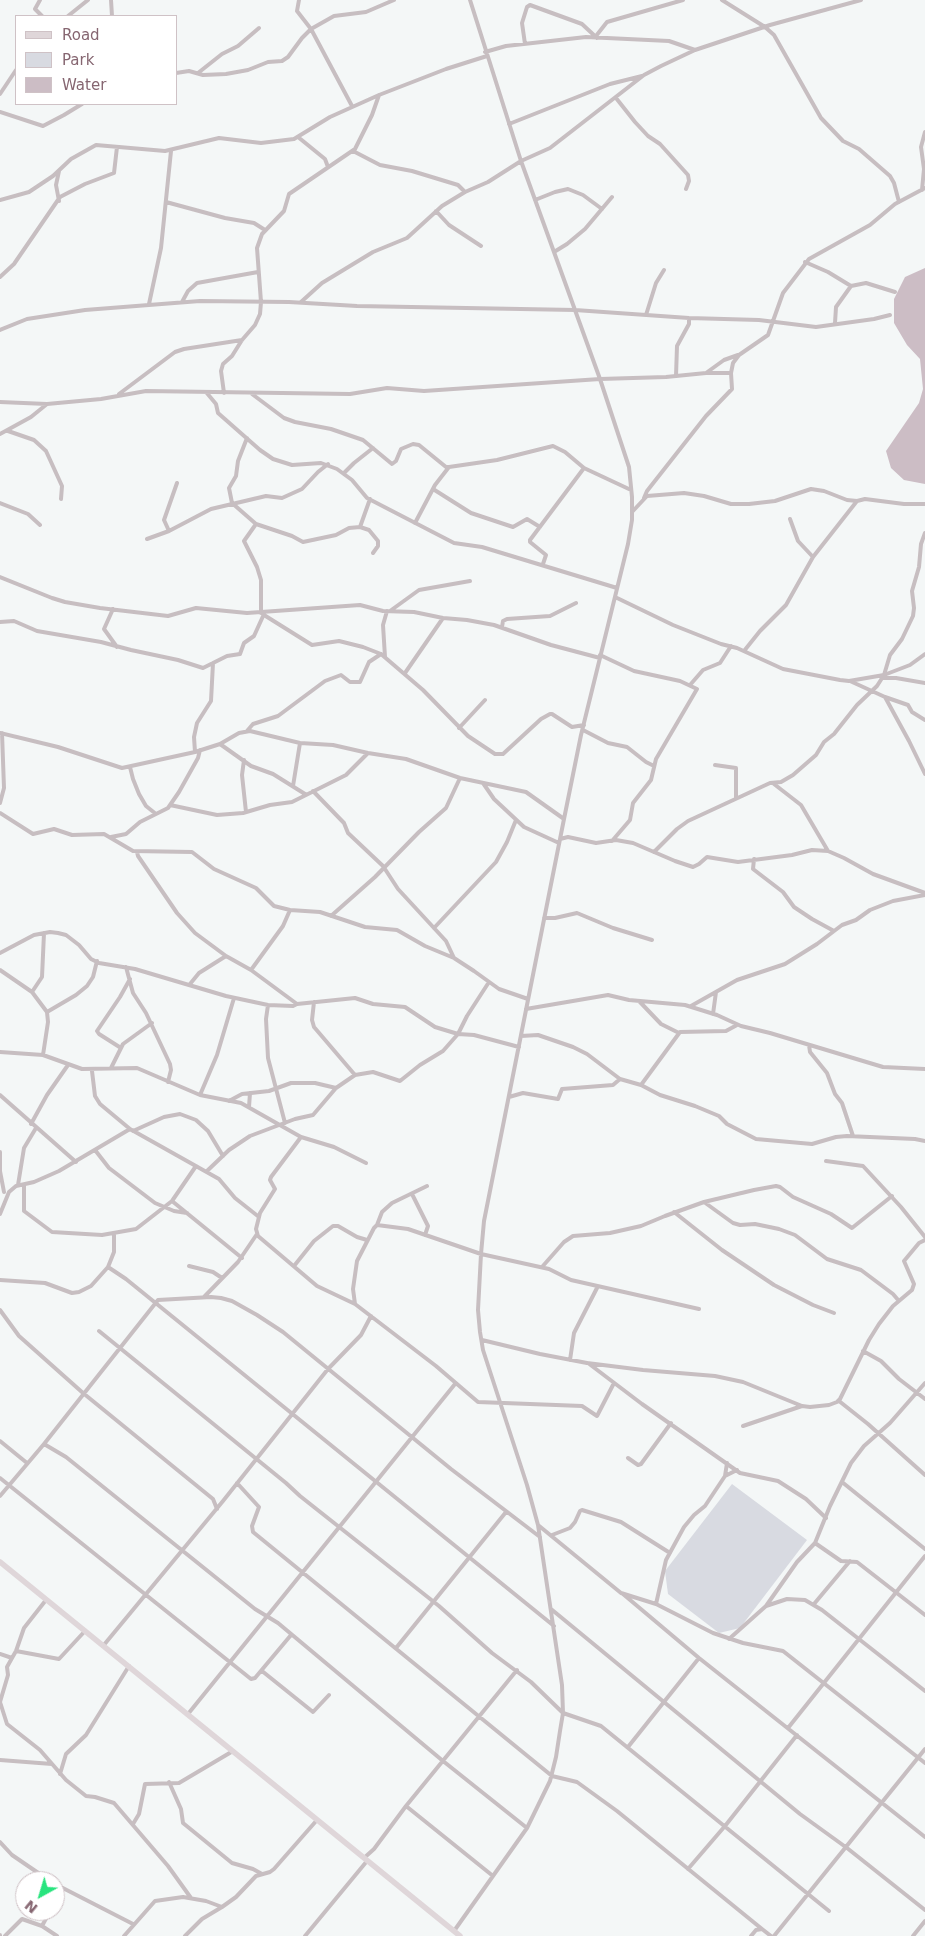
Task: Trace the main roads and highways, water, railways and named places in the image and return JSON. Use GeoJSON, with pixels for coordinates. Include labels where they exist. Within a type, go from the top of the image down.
{"type":"FeatureCollection","features":[{"type":"Feature","properties":{"kind":"main road"},"geometry":{"type":"LineString","coordinates":[[0,1562],[460,1936]]}},
{"type":"Feature","properties":{"kind":"water"},"geometry":{"type":"Polygon","coordinates":[[[925,268],[925,484],[904,480],[891,468],[886,451],[919,403],[923,389],[920,359],[907,345],[894,323],[894,299],[905,277],[925,268]]]}}]}
